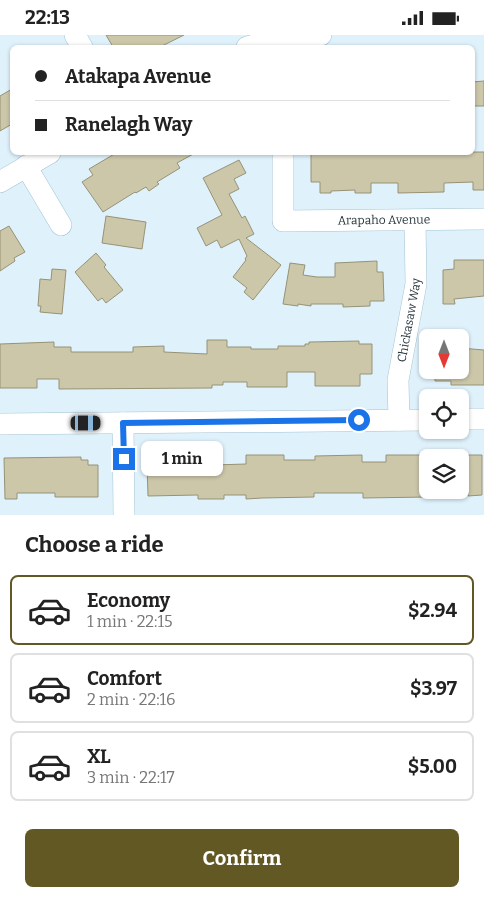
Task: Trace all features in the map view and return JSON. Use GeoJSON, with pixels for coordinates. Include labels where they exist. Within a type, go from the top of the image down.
{"type":"FeatureCollection","features":[{"type":"Feature","properties":{"kind":"street"},"geometry":{"type":"LineString","coordinates":[[263,45],[299,37],[321,35]]}},
{"type":"Feature","properties":{"kind":"street"},"geometry":{"type":"LineString","coordinates":[[0,182],[46,155]]}},
{"type":"Feature","properties":{"kind":"street","name":"Arapaho Avenue"},"geometry":{"type":"LineString","coordinates":[[283,155],[283,221],[484,219]]}},
{"type":"Feature","properties":{"kind":"street"},"geometry":{"type":"LineString","coordinates":[[26,166],[61,225]]}},
{"type":"Feature","properties":{"kind":"street","name":"Chickasaw Way"},"geometry":{"type":"LineString","coordinates":[[399,420],[398,380],[416,284],[415,220]]}},
{"type":"Feature","properties":{"kind":"street"},"geometry":{"type":"LineString","coordinates":[[469,419],[484,419]]}},
{"type":"Feature","properties":{"kind":"street"},"geometry":{"type":"LineString","coordinates":[[0,424],[419,420]]}},
{"type":"Feature","properties":{"kind":"street"},"geometry":{"type":"LineString","coordinates":[[123,423],[124,515]]}},
{"type":"Feature","properties":{"kind":"building"},"geometry":{"type":"Polygon","coordinates":[[[106,35],[184,35],[164,45],[112,45],[106,35]]]}},
{"type":"Feature","properties":{"kind":"building"},"geometry":{"type":"Polygon","coordinates":[[[484,81],[484,106],[475,106],[475,82],[484,81]]]}},
{"type":"Feature","properties":{"kind":"building"},"geometry":{"type":"Polygon","coordinates":[[[10,90],[10,125],[0,131],[0,96],[10,90]]]}},
{"type":"Feature","properties":{"kind":"building"},"geometry":{"type":"Polygon","coordinates":[[[475,152],[484,152],[484,190],[473,190],[473,182],[444,183],[444,192],[398,193],[398,183],[371,183],[371,193],[355,193],[355,190],[320,193],[320,182],[311,182],[311,155],[475,155],[475,152]]]}},
{"type":"Feature","properties":{"kind":"building"},"geometry":{"type":"Polygon","coordinates":[[[113,155],[191,155],[177,163],[180,168],[157,182],[159,184],[149,191],[146,187],[135,192],[103,212],[82,182],[93,175],[89,169],[113,155]]]}},
{"type":"Feature","properties":{"kind":"building"},"geometry":{"type":"Polygon","coordinates":[[[239,160],[246,173],[234,179],[239,189],[229,194],[242,218],[245,216],[254,234],[246,238],[281,265],[253,300],[244,292],[247,288],[233,277],[247,256],[239,239],[221,248],[217,240],[206,246],[197,228],[222,215],[203,178],[239,160]]]}},
{"type":"Feature","properties":{"kind":"building"},"geometry":{"type":"Polygon","coordinates":[[[106,216],[146,222],[142,249],[102,243],[106,216]]]}},
{"type":"Feature","properties":{"kind":"building"},"geometry":{"type":"Polygon","coordinates":[[[9,226],[25,252],[14,258],[15,261],[0,271],[0,231],[9,226]]]}},
{"type":"Feature","properties":{"kind":"building"},"geometry":{"type":"Polygon","coordinates":[[[96,253],[106,265],[104,267],[123,290],[106,303],[102,298],[98,301],[75,272],[96,253]]]}},
{"type":"Feature","properties":{"kind":"building"},"geometry":{"type":"Polygon","coordinates":[[[454,260],[484,260],[484,296],[454,299],[455,304],[443,304],[443,270],[454,269],[454,260]]]}},
{"type":"Feature","properties":{"kind":"building"},"geometry":{"type":"Polygon","coordinates":[[[377,261],[377,272],[383,272],[384,301],[370,301],[370,306],[343,307],[343,304],[311,304],[311,306],[298,304],[298,306],[283,304],[290,263],[305,265],[303,275],[335,277],[335,263],[377,261]]]}},
{"type":"Feature","properties":{"kind":"building"},"geometry":{"type":"Polygon","coordinates":[[[52,269],[66,270],[62,314],[40,312],[41,306],[38,306],[40,279],[51,280],[52,269]]]}},
{"type":"Feature","properties":{"kind":"building"},"geometry":{"type":"Polygon","coordinates":[[[207,340],[227,340],[227,347],[251,347],[251,349],[305,346],[309,342],[359,341],[359,344],[372,344],[372,374],[360,374],[360,386],[315,386],[315,372],[287,372],[287,387],[247,387],[247,382],[223,382],[223,385],[212,385],[212,388],[59,389],[59,379],[37,379],[37,388],[0,388],[0,344],[54,342],[54,347],[71,347],[71,352],[133,352],[133,347],[164,346],[164,352],[207,354],[207,340]]]}},
{"type":"Feature","properties":{"kind":"building"},"geometry":{"type":"Polygon","coordinates":[[[469,349],[484,350],[484,385],[451,385],[451,381],[435,381],[435,379],[469,379],[469,349]]]}},
{"type":"Feature","properties":{"kind":"building"},"geometry":{"type":"Polygon","coordinates":[[[198,455],[213,455],[213,465],[246,464],[246,455],[284,455],[284,460],[315,460],[315,456],[362,455],[362,462],[386,462],[386,455],[419,455],[419,497],[363,498],[363,493],[314,493],[314,497],[246,499],[246,495],[224,495],[224,499],[198,499],[198,495],[148,496],[147,465],[158,465],[158,460],[165,460],[165,457],[198,457],[198,455]]]}},
{"type":"Feature","properties":{"kind":"building"},"geometry":{"type":"Polygon","coordinates":[[[469,455],[482,455],[482,495],[469,496],[469,455]]]}},
{"type":"Feature","properties":{"kind":"building"},"geometry":{"type":"Polygon","coordinates":[[[81,457],[81,460],[88,460],[88,465],[98,465],[98,497],[55,497],[55,493],[17,493],[17,499],[5,499],[4,458],[81,457]]]}},
{"type":"Feature","properties":{"kind":"route"},"geometry":{"type":"LineString","coordinates":[[124,459],[123,423],[359,420]]}}]}
